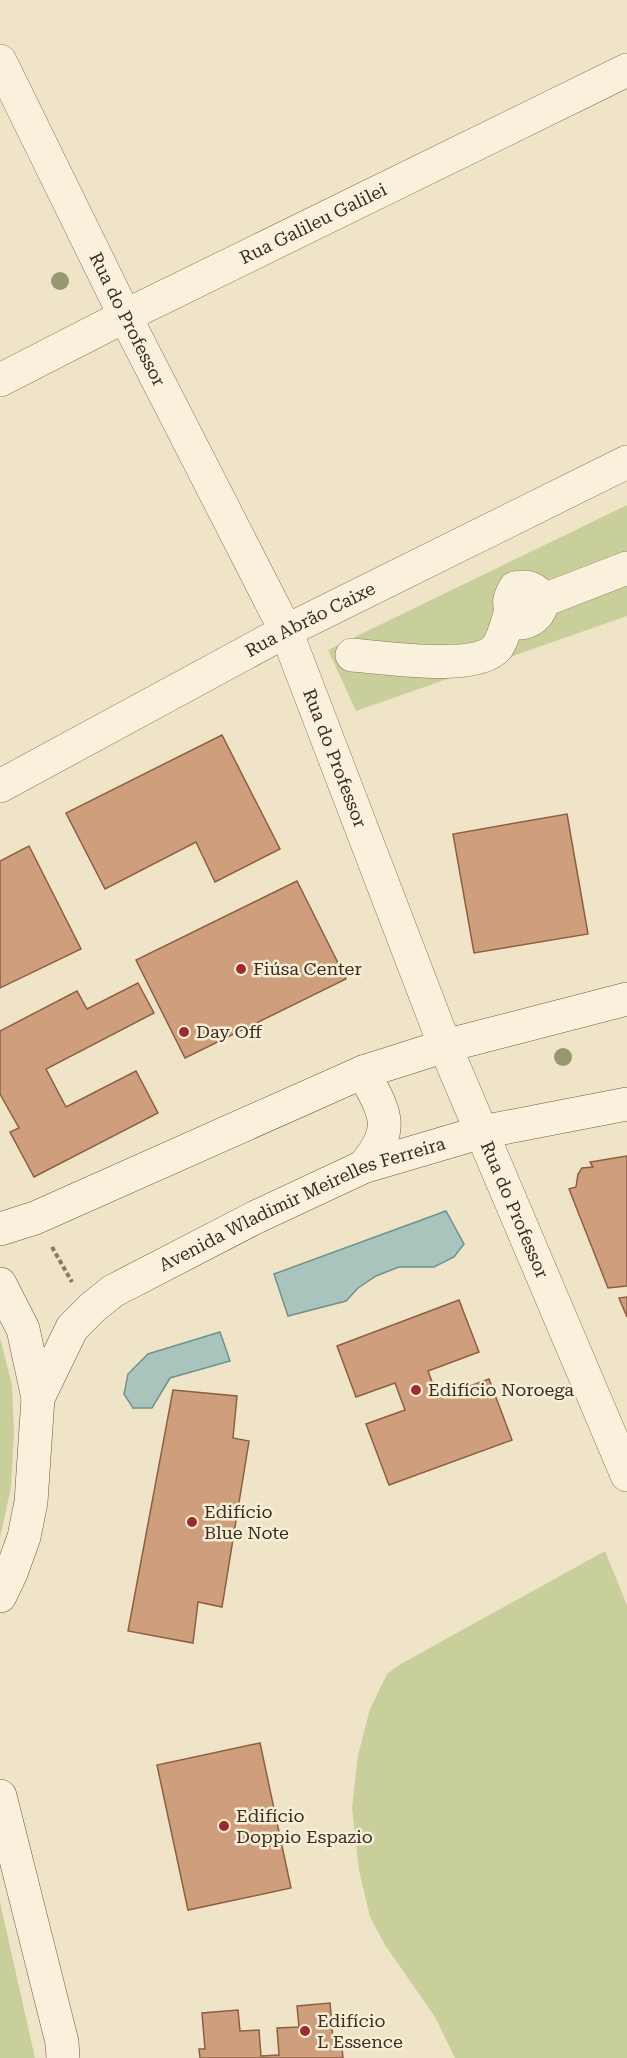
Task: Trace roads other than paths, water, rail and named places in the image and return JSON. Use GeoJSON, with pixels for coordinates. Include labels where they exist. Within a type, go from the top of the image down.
{"type":"FeatureCollection","features":[{"type":"Feature","properties":{"kind":"street","name":"Rua do Professor"},"geometry":{"type":"LineString","coordinates":[[0,61],[125,315],[286,631],[445,1046],[627,1475]]}},
{"type":"Feature","properties":{"kind":"street","name":"Rua Galileu Galilei"},"geometry":{"type":"LineString","coordinates":[[0,380],[125,315],[627,70]]}},
{"type":"Feature","properties":{"kind":"street","name":"Rua Abrão Caixe"},"geometry":{"type":"LineString","coordinates":[[0,786],[286,631],[627,462]]}},
{"type":"Feature","properties":{"kind":"street"},"geometry":{"type":"LineString","coordinates":[[351,655],[454,663],[484,657],[497,647],[511,611],[514,619],[522,623],[532,621],[542,608],[544,600],[627,568]]}},
{"type":"Feature","properties":{"kind":"street"},"geometry":{"type":"LineString","coordinates":[[0,1229],[35,1218],[363,1072],[445,1046],[627,999]]}},
{"type":"Feature","properties":{"kind":"street"},"geometry":{"type":"LineString","coordinates":[[363,1072],[379,1102],[386,1128],[377,1151],[363,1167]]}},
{"type":"Feature","properties":{"kind":"street","name":"Avenida Wladimir Meirelles Ferreira"},"geometry":{"type":"LineString","coordinates":[[38,1398],[72,1328],[88,1312],[113,1292],[256,1217],[363,1167],[482,1132],[627,1104]]}},
{"type":"Feature","properties":{"kind":"street"},"geometry":{"type":"LineString","coordinates":[[0,1284],[23,1329],[38,1398],[31,1502],[24,1537],[0,1596]]}},
{"type":"Feature","properties":{"kind":"street"},"geometry":{"type":"LineString","coordinates":[[0,1796],[62,2042],[63,2058]]}},
{"type":"Feature","properties":{"kind":"water"},"geometry":{"type":"Polygon","coordinates":[[[446,1211],[464,1244],[454,1257],[434,1267],[399,1267],[376,1276],[358,1288],[346,1301],[288,1316],[274,1274],[446,1211]]]}},
{"type":"Feature","properties":{"kind":"water"},"geometry":{"type":"Polygon","coordinates":[[[220,1332],[230,1361],[170,1378],[152,1408],[133,1408],[124,1394],[128,1374],[148,1354],[220,1332]]]}},
{"type":"Feature","properties":{"kind":"place","name":"Fiúsa Center"},"geometry":{"type":"Point","coordinates":[241,969]}},
{"type":"Feature","properties":{"kind":"place","name":"Day Off"},"geometry":{"type":"Point","coordinates":[184,1032]}},
{"type":"Feature","properties":{"kind":"place","name":"Edifício Noroega"},"geometry":{"type":"Point","coordinates":[416,1390]}},
{"type":"Feature","properties":{"kind":"place","name":"Edifício Blue Note"},"geometry":{"type":"Point","coordinates":[192,1522]}},
{"type":"Feature","properties":{"kind":"place","name":"Edifício Doppio Espazio"},"geometry":{"type":"Point","coordinates":[224,1826]}},
{"type":"Feature","properties":{"kind":"place","name":"Edifício L Essence"},"geometry":{"type":"Point","coordinates":[305,2031]}}]}
